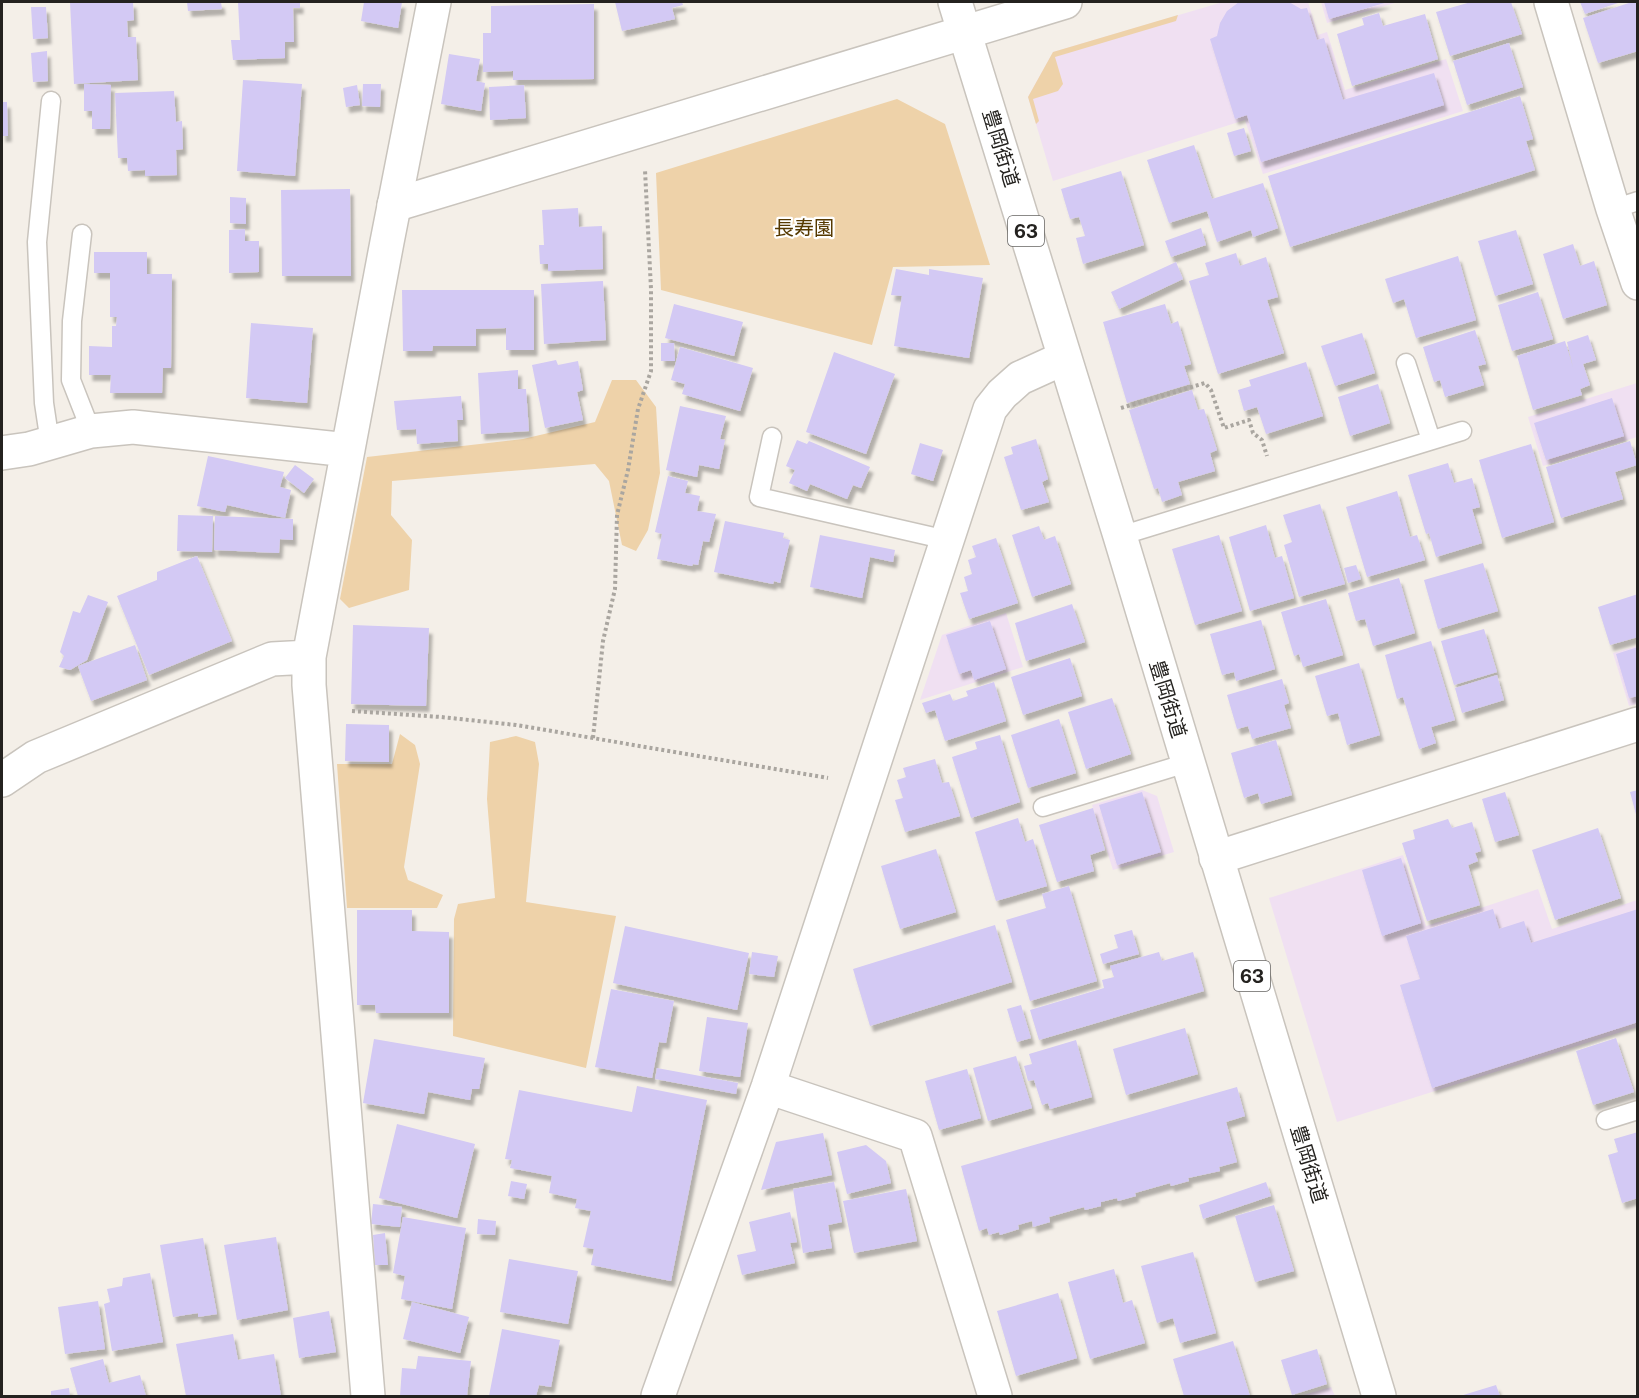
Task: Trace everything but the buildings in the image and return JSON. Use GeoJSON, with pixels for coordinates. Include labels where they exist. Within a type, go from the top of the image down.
{"type":"FeatureCollection","features":[{"type":"Feature","properties":{"kind":"street"},"geometry":{"type":"LineString","coordinates":[[368,1396],[309,685],[309,657],[434,2]]}},
{"type":"Feature","properties":{"kind":"street"},"geometry":{"type":"LineString","coordinates":[[394,205],[635,131],[960,17],[1065,2]]}},
{"type":"Feature","properties":{"kind":"street"},"geometry":{"type":"LineString","coordinates":[[1551,2],[1625,205],[1638,283]]}},
{"type":"Feature","properties":{"kind":"street","name":"豊岡街道"},"geometry":{"type":"LineString","coordinates":[[960,17],[1120,536],[1379,1396]]}},
{"type":"Feature","properties":{"kind":"street"},"geometry":{"type":"LineString","coordinates":[[658,1396],[768,1087],[990,409],[1002,394],[1020,378],[1064,358]]}},
{"type":"Feature","properties":{"kind":"street"},"geometry":{"type":"LineString","coordinates":[[2,453],[29,449],[91,431],[133,427],[348,450]]}},
{"type":"Feature","properties":{"kind":"street"},"geometry":{"type":"LineString","coordinates":[[2,780],[36,757],[272,659],[309,657]]}},
{"type":"Feature","properties":{"kind":"street"},"geometry":{"type":"LineString","coordinates":[[1216,858],[1638,724]]}},
{"type":"Feature","properties":{"kind":"street"},"geometry":{"type":"LineString","coordinates":[[768,1087],[915,1136],[995,1396]]}},
{"type":"Feature","properties":{"kind":"lane"},"geometry":{"type":"LineString","coordinates":[[50,443],[44,403],[37,242],[51,101]]}},
{"type":"Feature","properties":{"kind":"lane"},"geometry":{"type":"LineString","coordinates":[[82,234],[72,321],[71,380],[91,431]]}},
{"type":"Feature","properties":{"kind":"lane"},"geometry":{"type":"LineString","coordinates":[[1406,363],[1431,440]]}},
{"type":"Feature","properties":{"kind":"lane"},"geometry":{"type":"LineString","coordinates":[[1120,536],[1462,431]]}},
{"type":"Feature","properties":{"kind":"lane"},"geometry":{"type":"LineString","coordinates":[[772,437],[759,497],[947,540]]}},
{"type":"Feature","properties":{"kind":"lane"},"geometry":{"type":"LineString","coordinates":[[1042,807],[1187,763]]}},
{"type":"Feature","properties":{"kind":"lane"},"geometry":{"type":"LineString","coordinates":[[1606,1120],[1638,1110]]}},
{"type":"Feature","properties":{"kind":"path"},"geometry":{"type":"LineString","coordinates":[[593,738],[603,641],[615,589],[617,514],[628,470],[638,409],[651,371],[651,289],[646,176],[635,131]]}},
{"type":"Feature","properties":{"kind":"path"},"geometry":{"type":"LineString","coordinates":[[1118,409],[1205,383],[1211,390],[1224,428],[1249,420],[1253,433],[1262,440],[1277,488]]}},
{"type":"Feature","properties":{"kind":"path"},"geometry":{"type":"LineString","coordinates":[[350,711],[516,726],[867,785]]}},
{"type":"Feature","properties":{"kind":"shaded area"},"geometry":{"type":"Polygon","coordinates":[[[1223,2],[1308,2],[1318,35],[1327,32],[1345,90],[1446,59],[1463,111],[1263,174],[1245,120],[1053,181],[1028,97],[1053,52],[1223,2]]]}},
{"type":"Feature","properties":{"kind":"shaded area"},"geometry":{"type":"Polygon","coordinates":[[[1321,2],[1398,2],[1327,23],[1321,2]]]}},
{"type":"Feature","properties":{"kind":"shaded area"},"geometry":{"type":"Polygon","coordinates":[[[1637,383],[1637,437],[1543,466],[1528,417],[1637,383]]]}},
{"type":"Feature","properties":{"kind":"shaded area"},"geometry":{"type":"Polygon","coordinates":[[[1006,613],[1023,667],[920,700],[942,635],[1006,613]]]}},
{"type":"Feature","properties":{"kind":"shaded area"},"geometry":{"type":"Polygon","coordinates":[[[1637,646],[1637,704],[1629,706],[1613,653],[1637,646]]]}},
{"type":"Feature","properties":{"kind":"shaded area"},"geometry":{"type":"Polygon","coordinates":[[[1142,790],[1157,796],[1174,852],[1113,870],[1092,805],[1142,790]]]}},
{"type":"Feature","properties":{"kind":"shaded area"},"geometry":{"type":"Polygon","coordinates":[[[1403,855],[1426,926],[1538,889],[1552,929],[1637,900],[1637,1027],[1337,1122],[1269,898],[1403,855]]]}},
{"type":"Feature","properties":{"kind":"shaded area"},"geometry":{"type":"Polygon","coordinates":[[[1331,1387],[1335,1396],[1300,1396],[1331,1387]]]}},
{"type":"Feature","properties":{"kind":"green space"},"geometry":{"type":"Polygon","coordinates":[[[1178,15],[1176,21],[1055,57],[1063,84],[1058,91],[1033,99],[1039,121],[1036,124],[1028,97],[1053,52],[1178,15]]]}},
{"type":"Feature","properties":{"kind":"green space","name":"長寿園"},"geometry":{"type":"Polygon","coordinates":[[[897,99],[945,124],[990,265],[893,267],[872,345],[661,290],[656,173],[897,99]]]}},
{"type":"Feature","properties":{"kind":"green space"},"geometry":{"type":"Polygon","coordinates":[[[612,380],[636,380],[656,407],[660,473],[648,530],[636,551],[622,545],[609,481],[595,464],[392,481],[391,515],[412,540],[409,590],[349,608],[340,599],[367,457],[523,439],[595,422],[612,380]]]}},
{"type":"Feature","properties":{"kind":"green space"},"geometry":{"type":"Polygon","coordinates":[[[400,734],[415,745],[420,764],[404,867],[408,880],[443,895],[437,908],[347,908],[337,764],[392,764],[400,734]]]}},
{"type":"Feature","properties":{"kind":"green space"},"geometry":{"type":"Polygon","coordinates":[[[516,736],[535,742],[539,764],[526,902],[616,916],[586,1068],[453,1036],[454,919],[458,904],[495,898],[487,799],[490,742],[516,736]]]}}]}
